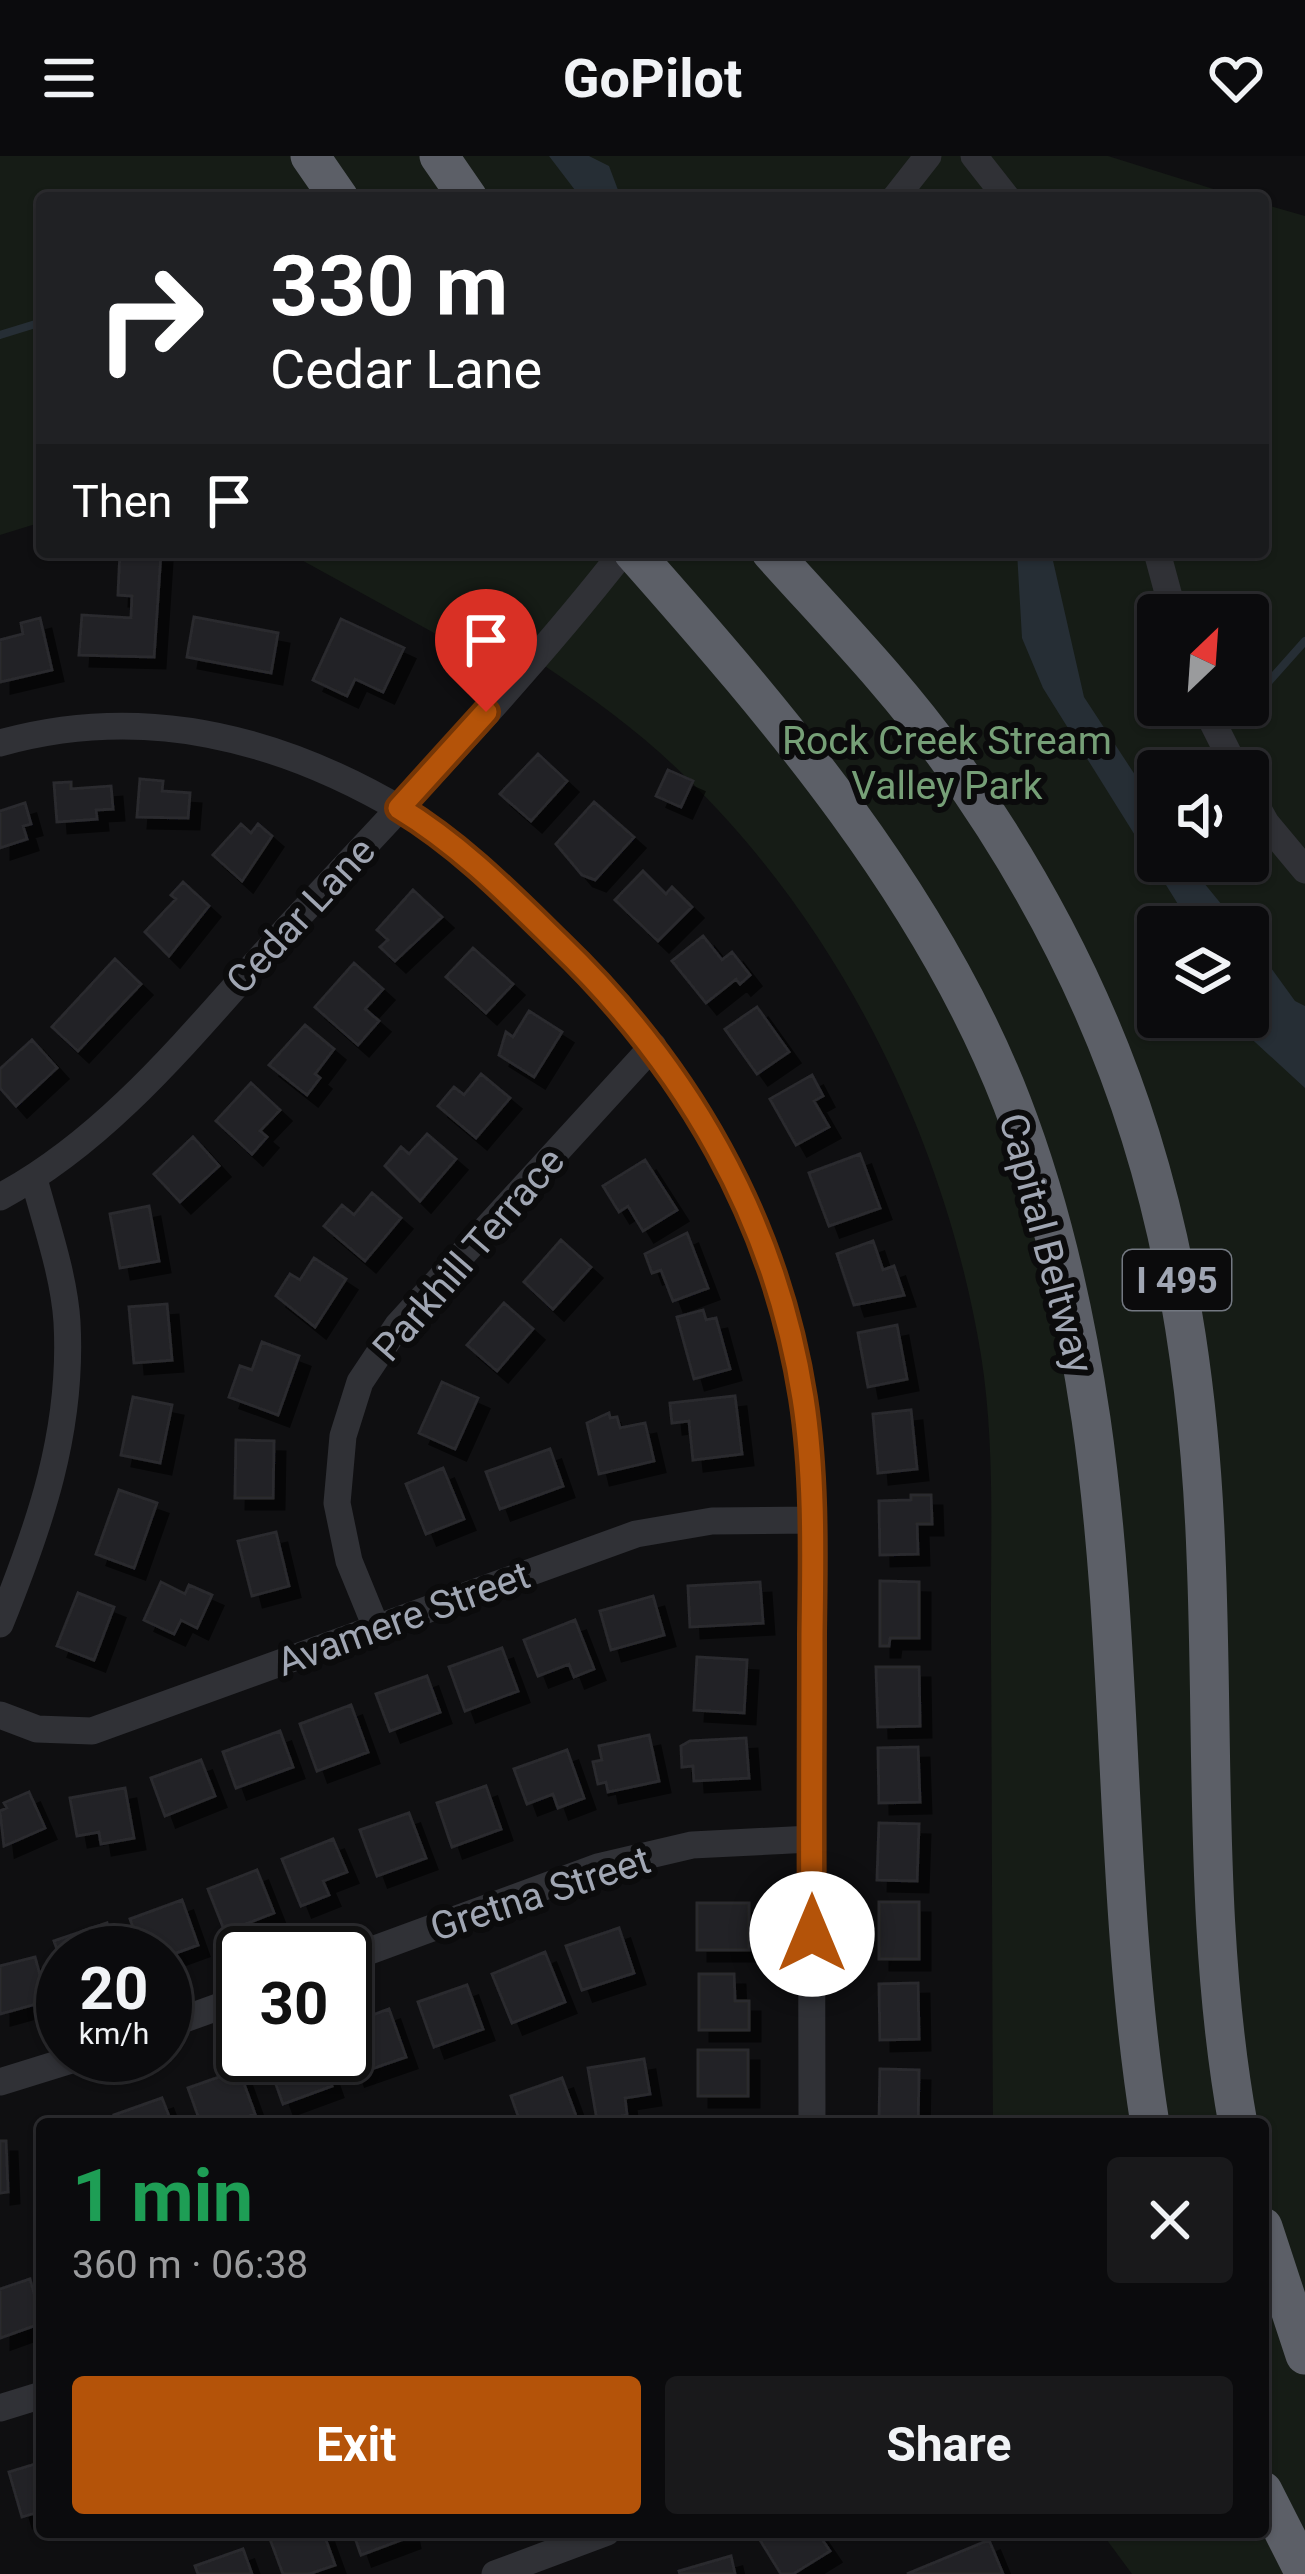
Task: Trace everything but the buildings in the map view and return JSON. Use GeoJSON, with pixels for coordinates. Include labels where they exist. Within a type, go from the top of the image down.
{"type":"FeatureCollection","features":[{"type":"Feature","properties":{"kind":"highway"},"geometry":{"type":"LineString","coordinates":[[310,156],[335,192]]}},
{"type":"Feature","properties":{"kind":"highway"},"geometry":{"type":"LineString","coordinates":[[439,156],[464,192]]}},
{"type":"Feature","properties":{"kind":"highway","name":"Capital Beltway"},"geometry":{"type":"LineString","coordinates":[[638,558],[782,726],[863,835],[917,921],[1011,1100],[1046,1206],[1071,1301],[1091,1421],[1105,1559],[1126,1932],[1149,2118]]}},
{"type":"Feature","properties":{"kind":"highway","name":"I 495"},"geometry":{"type":"LineString","coordinates":[[776,558],[945,754],[1015,854],[1067,946],[1115,1053],[1154,1168],[1198,1418],[1215,1928],[1224,2049],[1237,2118]]}},
{"type":"Feature","properties":{"kind":"highway"},"geometry":{"type":"LineString","coordinates":[[1269,2245],[1305,2355]]}},
{"type":"Feature","properties":{"kind":"highway"},"geometry":{"type":"LineString","coordinates":[[1269,2503],[1305,2574]]}},
{"type":"Feature","properties":{"kind":"street"},"geometry":{"type":"LineString","coordinates":[[900,192],[928,156]]}},
{"type":"Feature","properties":{"kind":"street"},"geometry":{"type":"LineString","coordinates":[[974,156],[1002,192]]}},
{"type":"Feature","properties":{"kind":"street","name":"Cedar Lane"},"geometry":{"type":"LineString","coordinates":[[0,1197],[34,1179],[137,1091],[399,808],[618,558]]}},
{"type":"Feature","properties":{"kind":"street"},"geometry":{"type":"LineString","coordinates":[[1158,558],[1168,594]]}},
{"type":"Feature","properties":{"kind":"street"},"geometry":{"type":"LineString","coordinates":[[0,743],[56,727],[142,723],[221,732],[350,778],[451,840],[587,971],[653,1046],[715,1139],[773,1272],[803,1398],[813,1520],[812,2118]]}},
{"type":"Feature","properties":{"kind":"street"},"geometry":{"type":"LineString","coordinates":[[1269,827],[1305,870]]}},
{"type":"Feature","properties":{"kind":"street","name":"Parkhill Terrace"},"geometry":{"type":"LineString","coordinates":[[376,1627],[349,1561],[337,1503],[343,1436],[360,1382],[398,1324],[653,1046]]}},
{"type":"Feature","properties":{"kind":"street"},"geometry":{"type":"LineString","coordinates":[[0,1624],[43,1519],[65,1423],[67,1318],[34,1179]]}},
{"type":"Feature","properties":{"kind":"street","name":"Avamere Street"},"geometry":{"type":"LineString","coordinates":[[0,1715],[37,1729],[92,1731],[636,1534],[712,1521],[813,1520]]}},
{"type":"Feature","properties":{"kind":"street","name":"Gretna Street"},"geometry":{"type":"LineString","coordinates":[[372,1950],[598,1868],[692,1845],[812,1838]]}},
{"type":"Feature","properties":{"kind":"street"},"geometry":{"type":"LineString","coordinates":[[0,2082],[36,2071]]}},
{"type":"Feature","properties":{"kind":"street"},"geometry":{"type":"LineString","coordinates":[[0,2408],[36,2398]]}},
{"type":"Feature","properties":{"kind":"street"},"geometry":{"type":"LineString","coordinates":[[495,2574],[591,2538]]}},
{"type":"Feature","properties":{"kind":"green space"},"geometry":{"type":"Polygon","coordinates":[[[0,156],[1108,156],[1223,192],[36,192],[36,524],[0,535],[0,156]]]}},
{"type":"Feature","properties":{"kind":"green space","name":"Rock Creek Stream Valley Park"},"geometry":{"type":"Polygon","coordinates":[[[1269,206],[1305,216],[1305,2574],[1132,2574],[1105,2538],[1269,2538],[1269,2118],[993,2118],[991,1499],[986,1391],[963,1268],[938,1183],[905,1099],[866,1018],[820,940],[767,867],[709,800],[644,739],[505,639],[485,661],[298,558],[1269,558],[1269,206]]]}},
{"type":"Feature","properties":{"kind":"shaded area"},"geometry":{"type":"Polygon","coordinates":[[[549,156],[589,156],[609,166],[619,192],[576,192],[549,156]]]}},
{"type":"Feature","properties":{"kind":"shaded area"},"geometry":{"type":"Polygon","coordinates":[[[1017,558],[1052,558],[1084,697],[1137,778],[1137,839],[1043,688],[1022,638],[1017,558]]]}},
{"type":"Feature","properties":{"kind":"shaded area"},"geometry":{"type":"Polygon","coordinates":[[[1164,882],[1203,882],[1223,906],[1179,906],[1164,882]]]}},
{"type":"Feature","properties":{"kind":"shaded area"},"geometry":{"type":"Polygon","coordinates":[[[1269,965],[1295,1001],[1305,1006],[1305,1088],[1251,1038],[1269,1038],[1269,965]]]}},
{"type":"Feature","properties":{"kind":"waterway"},"geometry":{"type":"LineString","coordinates":[[0,335],[36,324]]}},
{"type":"Feature","properties":{"kind":"waterway"},"geometry":{"type":"LineString","coordinates":[[1269,681],[1305,641]]}},
{"type":"Feature","properties":{"kind":"route"},"geometry":{"type":"LineString","coordinates":[[486,712],[399,808],[451,840],[587,971],[653,1046],[686,1088],[715,1139],[773,1272],[803,1398],[813,1520],[812,1934]]}}]}
